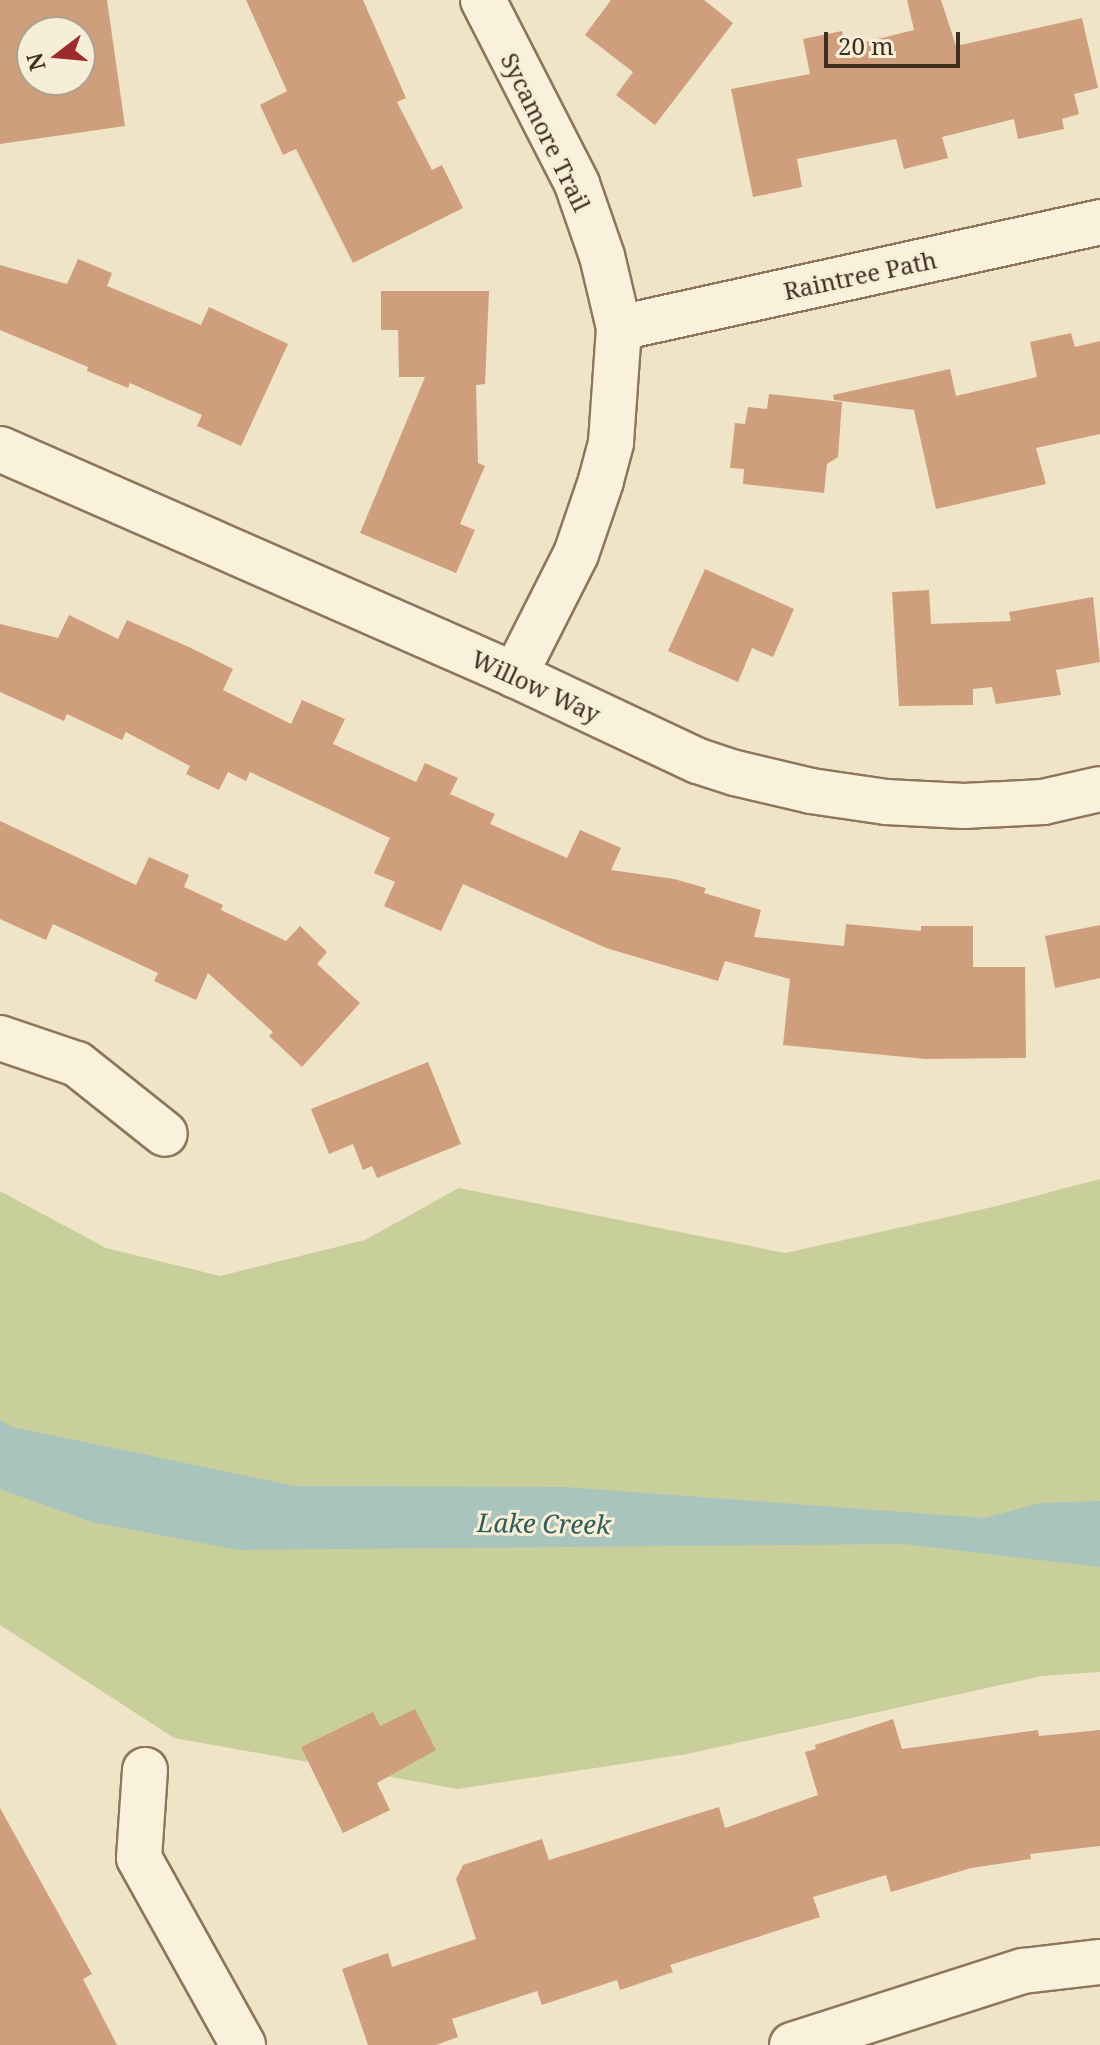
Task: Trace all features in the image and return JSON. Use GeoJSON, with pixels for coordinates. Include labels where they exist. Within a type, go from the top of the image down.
{"type":"FeatureCollection","features":[{"type":"Feature","properties":{"kind":"street","name":"Sycamore Trail"},"geometry":{"type":"LineString","coordinates":[[483,0],[577,184],[602,256],[619,328],[611,443],[601,481],[576,554],[515,675]]}},
{"type":"Feature","properties":{"kind":"street","name":"Raintree Path"},"geometry":{"type":"LineString","coordinates":[[619,328],[1100,222]]}},
{"type":"Feature","properties":{"kind":"street","name":"Willow Way"},"geometry":{"type":"LineString","coordinates":[[0,449],[515,675],[698,761],[811,791],[886,802],[964,806],[1043,802],[1100,789]]}},
{"type":"Feature","properties":{"kind":"street"},"geometry":{"type":"LineString","coordinates":[[0,1038],[77,1064],[165,1134]]}},
{"type":"Feature","properties":{"kind":"street"},"geometry":{"type":"LineString","coordinates":[[145,1770],[139,1858],[243,2045]]}},
{"type":"Feature","properties":{"kind":"street"},"geometry":{"type":"LineString","coordinates":[[792,2045],[1023,1971],[1100,1962]]}},
{"type":"Feature","properties":{"kind":"green space"},"geometry":{"type":"Polygon","coordinates":[[[1100,1179],[1100,1672],[1042,1676],[687,1754],[458,1789],[174,1738],[0,1625],[0,1191],[106,1248],[220,1276],[365,1240],[459,1188],[785,1253],[997,1206],[1100,1179]]]}},
{"type":"Feature","properties":{"kind":"water","name":"Lake Creek"},"geometry":{"type":"Polygon","coordinates":[[[0,1420],[12,1427],[295,1486],[565,1487],[984,1518],[1041,1503],[1100,1501],[1100,1567],[903,1544],[239,1550],[92,1522],[0,1489],[0,1420]]]}},
{"type":"Feature","properties":{"kind":"building"},"geometry":{"type":"Polygon","coordinates":[[[0,0],[107,0],[125,126],[0,144],[0,0]]]}},
{"type":"Feature","properties":{"kind":"building"},"geometry":{"type":"Polygon","coordinates":[[[246,0],[363,0],[406,98],[397,102],[432,170],[442,165],[463,208],[353,263],[296,149],[283,155],[260,105],[287,91],[246,0]]]}},
{"type":"Feature","properties":{"kind":"building"},"geometry":{"type":"Polygon","coordinates":[[[611,0],[704,0],[733,23],[655,125],[616,95],[633,72],[585,35],[611,0]]]}},
{"type":"Feature","properties":{"kind":"building"},"geometry":{"type":"Polygon","coordinates":[[[907,0],[941,0],[956,46],[1082,18],[1098,88],[1074,94],[1079,114],[1062,119],[1064,129],[1018,139],[1014,119],[942,137],[948,158],[904,169],[896,139],[797,159],[802,187],[753,197],[731,89],[810,74],[803,39],[842,31],[845,47],[914,30],[907,0]]]}},
{"type":"Feature","properties":{"kind":"building"},"geometry":{"type":"Polygon","coordinates":[[[78,259],[112,273],[107,286],[201,325],[209,307],[288,344],[241,446],[197,426],[202,415],[130,383],[128,388],[87,371],[88,367],[0,330],[0,265],[67,284],[78,259]]]}},
{"type":"Feature","properties":{"kind":"building"},"geometry":{"type":"Polygon","coordinates":[[[381,291],[489,291],[485,384],[476,385],[478,463],[485,466],[460,524],[475,530],[456,573],[360,533],[425,377],[399,377],[398,330],[381,330],[381,291]]]}},
{"type":"Feature","properties":{"kind":"building"},"geometry":{"type":"Polygon","coordinates":[[[1071,333],[1075,347],[1100,341],[1100,434],[1036,448],[1046,484],[936,509],[914,410],[834,400],[833,395],[950,369],[956,396],[1037,377],[1030,342],[1071,333]]]}},
{"type":"Feature","properties":{"kind":"building"},"geometry":{"type":"Polygon","coordinates":[[[769,394],[842,402],[838,457],[827,464],[824,493],[743,484],[744,469],[730,468],[735,423],[745,424],[748,407],[767,409],[769,394]]]}},
{"type":"Feature","properties":{"kind":"building"},"geometry":{"type":"Polygon","coordinates":[[[705,569],[794,609],[773,657],[752,648],[738,682],[668,651],[705,569]]]}},
{"type":"Feature","properties":{"kind":"building"},"geometry":{"type":"Polygon","coordinates":[[[929,590],[931,624],[1011,621],[1009,612],[1093,597],[1100,662],[1056,670],[1061,695],[996,704],[992,687],[973,689],[973,705],[899,706],[892,592],[929,590]]]}},
{"type":"Feature","properties":{"kind":"building"},"geometry":{"type":"Polygon","coordinates":[[[69,615],[118,639],[127,620],[191,648],[233,669],[223,690],[291,724],[302,700],[345,719],[333,744],[416,782],[425,763],[458,778],[450,794],[495,814],[490,824],[567,858],[580,830],[621,848],[611,870],[674,879],[706,888],[704,893],[761,910],[754,937],[844,946],[846,924],[921,931],[921,926],[973,926],[973,967],[1025,967],[1026,1058],[925,1059],[783,1045],[790,979],[725,961],[718,981],[606,948],[463,884],[441,931],[384,906],[395,882],[374,873],[390,838],[250,772],[246,781],[228,772],[219,790],[186,774],[190,766],[126,732],[122,740],[67,714],[64,721],[0,692],[0,624],[58,638],[69,615]]]}},
{"type":"Feature","properties":{"kind":"building"},"geometry":{"type":"Polygon","coordinates":[[[0,821],[136,885],[149,857],[189,875],[184,887],[223,905],[221,910],[286,941],[300,926],[327,952],[317,964],[360,1003],[302,1067],[269,1036],[273,1032],[208,973],[196,1000],[154,981],[158,973],[53,924],[46,940],[0,919],[0,821]]]}},
{"type":"Feature","properties":{"kind":"building"},"geometry":{"type":"Polygon","coordinates":[[[1100,925],[1100,978],[1055,988],[1045,936],[1100,925]]]}},
{"type":"Feature","properties":{"kind":"building"},"geometry":{"type":"Polygon","coordinates":[[[428,1062],[461,1144],[377,1178],[372,1166],[363,1170],[353,1144],[329,1154],[311,1109],[428,1062]]]}},
{"type":"Feature","properties":{"kind":"building"},"geometry":{"type":"Polygon","coordinates":[[[415,1709],[436,1750],[377,1783],[390,1810],[343,1833],[301,1747],[373,1712],[380,1726],[415,1709]]]}},
{"type":"Feature","properties":{"kind":"building"},"geometry":{"type":"Polygon","coordinates":[[[893,1719],[902,1749],[1038,1730],[1039,1736],[1100,1730],[1100,1846],[1030,1854],[1031,1859],[971,1868],[891,1892],[886,1875],[813,1897],[820,1917],[670,1965],[673,1972],[620,1990],[617,1980],[542,2005],[537,1991],[452,2019],[458,2037],[436,2045],[368,2045],[342,1969],[388,1953],[392,1967],[476,1939],[456,1879],[463,1865],[542,1839],[549,1860],[719,1807],[725,1828],[818,1795],[805,1752],[816,1749],[815,1745],[893,1719]]]}},
{"type":"Feature","properties":{"kind":"building"},"geometry":{"type":"Polygon","coordinates":[[[0,1808],[92,1974],[83,1979],[117,2045],[0,2045],[0,1808]]]}}]}
